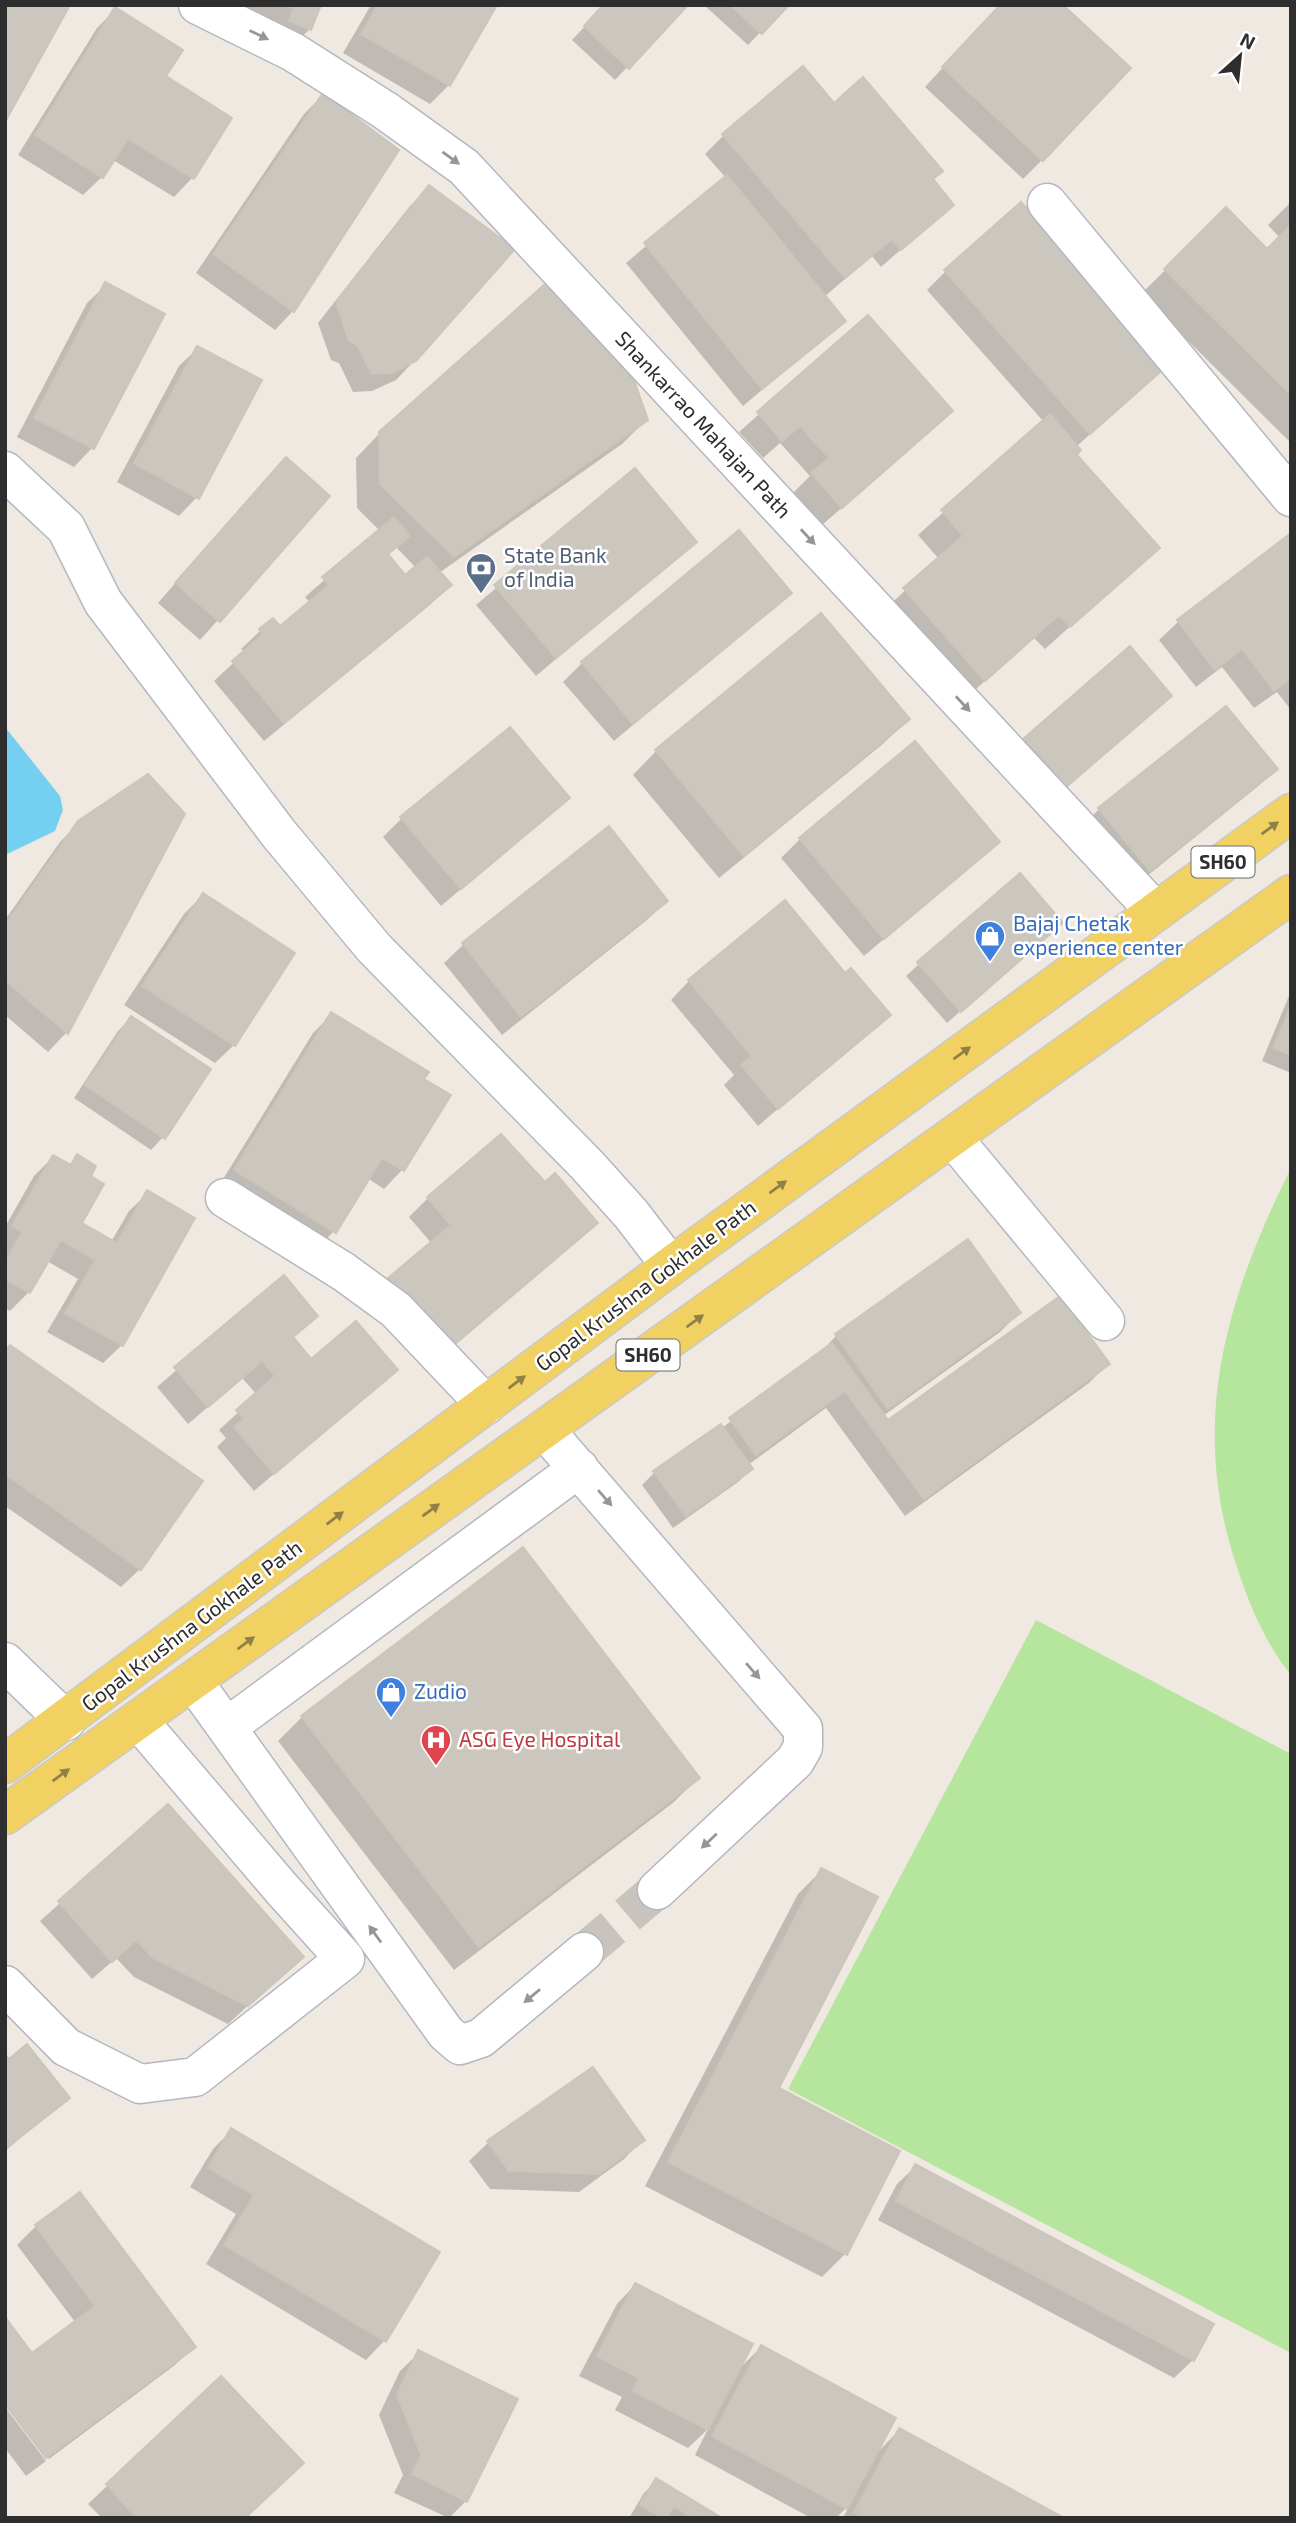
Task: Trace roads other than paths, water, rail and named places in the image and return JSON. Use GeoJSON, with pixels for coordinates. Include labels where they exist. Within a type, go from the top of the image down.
{"type":"FeatureCollection","features":[{"type":"Feature","properties":{"kind":"main road","name":"Gopal Krushna Gokhale Path"},"geometry":{"type":"LineString","coordinates":[[5,1764],[671,1266],[1291,813]]}},
{"type":"Feature","properties":{"kind":"main road","name":"Gopal Krushna Gokhale Path"},"geometry":{"type":"LineString","coordinates":[[5,1815],[1291,894]]}},
{"type":"Feature","properties":{"kind":"street","name":"Shankarrao Mahajan Path"},"geometry":{"type":"LineString","coordinates":[[198,5],[293,52],[386,111],[464,167],[1155,911]]}},
{"type":"Feature","properties":{"kind":"street"},"geometry":{"type":"LineString","coordinates":[[1047,203],[1291,496]]}},
{"type":"Feature","properties":{"kind":"street"},"geometry":{"type":"LineString","coordinates":[[5,471],[66,528],[103,602],[279,834],[365,938],[467,1046],[587,1166],[631,1214],[671,1266]]}},
{"type":"Feature","properties":{"kind":"street"},"geometry":{"type":"LineString","coordinates":[[952,1137],[1105,1321]]}},
{"type":"Feature","properties":{"kind":"street"},"geometry":{"type":"LineString","coordinates":[[225,1198],[344,1272],[396,1311],[486,1405]]}},
{"type":"Feature","properties":{"kind":"street"},"geometry":{"type":"LineString","coordinates":[[544,1429],[803,1729],[803,1747],[795,1761],[657,1890]]}},
{"type":"Feature","properties":{"kind":"street"},"geometry":{"type":"LineString","coordinates":[[227,1727],[579,1468]]}},
{"type":"Feature","properties":{"kind":"street"},"geometry":{"type":"LineString","coordinates":[[5,1662],[66,1721]]}},
{"type":"Feature","properties":{"kind":"street"},"geometry":{"type":"LineString","coordinates":[[193,1681],[446,2033],[460,2045],[481,2038],[584,1952]]}},
{"type":"Feature","properties":{"kind":"street"},"geometry":{"type":"LineString","coordinates":[[5,1985],[66,2047],[140,2084],[195,2077],[345,1959],[138,1720]]}},
{"type":"Feature","properties":{"kind":"water"},"geometry":{"type":"Polygon","coordinates":[[[5,727],[60,796],[63,810],[55,831],[5,855],[5,727]]]}},
{"type":"Feature","properties":{"kind":"tunnel"},"geometry":{"type":"LineString","coordinates":[[584,1952],[657,1890]]}},
{"type":"Feature","properties":{"kind":"place","name":"State Bank of India"},"geometry":{"type":"Point","coordinates":[481,595]}},
{"type":"Feature","properties":{"kind":"place","name":"Bajaj Chetak experience center"},"geometry":{"type":"Point","coordinates":[990,963]}},
{"type":"Feature","properties":{"kind":"place","name":"Zudio"},"geometry":{"type":"Point","coordinates":[391,1719]}},
{"type":"Feature","properties":{"kind":"place","name":"ASG Eye Hospital"},"geometry":{"type":"Point","coordinates":[436,1767]}}]}
